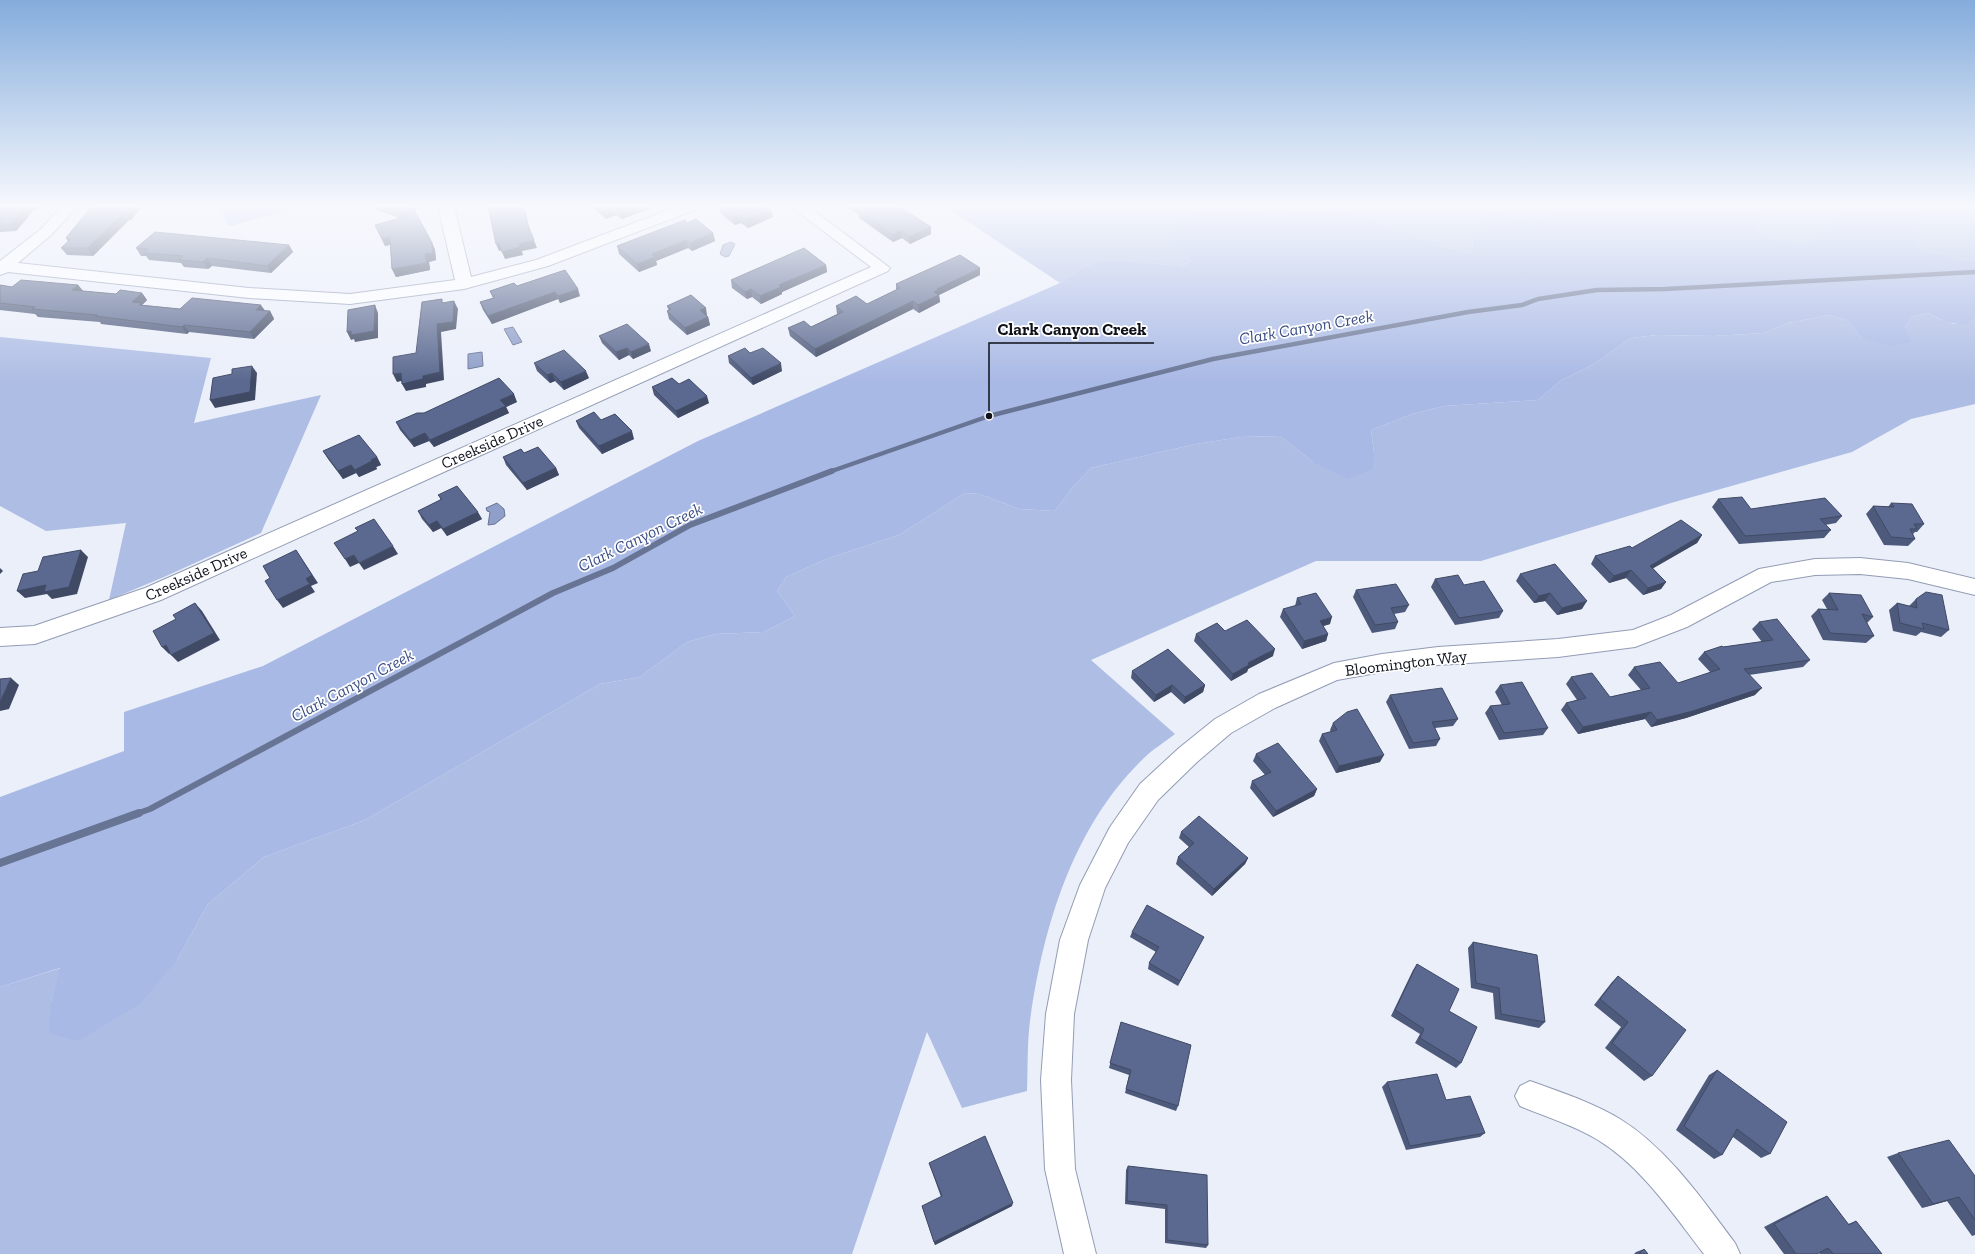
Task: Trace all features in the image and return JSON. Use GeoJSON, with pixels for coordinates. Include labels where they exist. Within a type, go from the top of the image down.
{"type":"FeatureCollection","features":[{"type":"Feature","properties":{"kind":"street"},"geometry":{"type":"LineString","coordinates":[[459,265],[464,284]]}},
{"type":"Feature","properties":{"kind":"street"},"geometry":{"type":"LineString","coordinates":[[1,268],[301,298],[350,299],[464,284],[536,265]]}},
{"type":"Feature","properties":{"kind":"street","name":"Creekside Drive"},"geometry":{"type":"LineString","coordinates":[[0,637],[35,635],[153,594],[882,268],[877,265]]}},
{"type":"Feature","properties":{"kind":"street","name":"Bloomington Way"},"geometry":{"type":"LineString","coordinates":[[1080,1254],[1060,1169],[1056,1080],[1060,1014],[1074,940],[1093,885],[1120,835],[1149,792],[1188,755],[1223,726],[1267,701],[1334,672],[1382,663],[1438,656],[1558,648],[1634,638],[1679,621],[1766,575],[1815,567],[1860,566],[1908,571],[1975,587]]}},
{"type":"Feature","properties":{"kind":"street"},"geometry":{"type":"LineString","coordinates":[[1530,1096],[1579,1113],[1618,1136],[1664,1178],[1724,1254]]}},
{"type":"Feature","properties":{"kind":"shaded area"},"geometry":{"type":"Polygon","coordinates":[[[1032,265],[1091,265],[1082,268],[1060,283],[1032,265]]]}},
{"type":"Feature","properties":{"kind":"shaded area"},"geometry":{"type":"Polygon","coordinates":[[[1091,265],[1166,265],[1182,266],[1185,265],[1975,265],[1975,319],[1964,325],[1946,322],[1928,313],[1911,317],[1905,328],[1911,342],[1891,346],[1861,337],[1847,320],[1829,315],[1788,323],[1764,333],[1714,336],[1657,335],[1631,338],[1592,365],[1560,381],[1538,400],[1444,406],[1412,414],[1371,430],[1374,453],[1373,469],[1348,479],[1313,462],[1280,436],[1241,437],[1196,444],[1091,468],[1072,488],[1055,511],[1019,509],[980,494],[965,493],[899,535],[829,558],[786,577],[777,591],[795,616],[764,632],[716,634],[687,642],[640,677],[600,684],[365,820],[264,857],[208,904],[177,960],[141,1003],[79,1041],[49,1034],[51,1002],[60,968],[0,987],[0,797],[124,751],[124,712],[263,666],[698,441],[1060,283],[1082,268],[1091,265]]]}},
{"type":"Feature","properties":{"kind":"shaded area"},"geometry":{"type":"Polygon","coordinates":[[[1165,265],[1184,265],[1181,266],[1165,265]]]}},
{"type":"Feature","properties":{"kind":"shaded area"},"geometry":{"type":"Polygon","coordinates":[[[1928,313],[1957,324],[1962,324],[1975,319],[1975,404],[1911,419],[1852,452],[1671,503],[1481,561],[1316,561],[1091,660],[1175,734],[1144,758],[1119,785],[1098,815],[1080,846],[1065,880],[1053,914],[1043,950],[1036,986],[1029,1030],[1027,1091],[962,1108],[927,1032],[852,1254],[0,1254],[0,987],[61,968],[51,1002],[177,960],[208,904],[264,857],[365,820],[600,684],[640,677],[687,642],[716,634],[764,632],[795,616],[777,591],[786,577],[829,558],[899,535],[965,493],[980,494],[1019,509],[1055,511],[1072,488],[1091,468],[1196,444],[1241,437],[1280,436],[1313,462],[1374,453],[1371,430],[1412,414],[1444,406],[1538,400],[1560,381],[1592,365],[1631,338],[1657,335],[1714,336],[1764,333],[1788,323],[1829,315],[1847,320],[1861,337],[1905,328],[1911,317],[1928,313]]]}},
{"type":"Feature","properties":{"kind":"shaded area"},"geometry":{"type":"Polygon","coordinates":[[[513,327],[522,342],[513,345],[504,329],[513,327]]]}},
{"type":"Feature","properties":{"kind":"shaded area"},"geometry":{"type":"Polygon","coordinates":[[[0,337],[211,358],[194,423],[321,395],[261,533],[109,600],[126,523],[46,531],[0,506],[0,337]]]}},
{"type":"Feature","properties":{"kind":"shaded area"},"geometry":{"type":"Polygon","coordinates":[[[482,352],[483,366],[468,369],[468,354],[482,352]]]}},
{"type":"Feature","properties":{"kind":"shaded area"},"geometry":{"type":"Polygon","coordinates":[[[497,503],[504,509],[505,516],[495,524],[488,525],[490,512],[487,511],[486,508],[497,503]]]}},
{"type":"Feature","properties":{"kind":"building"},"geometry":{"type":"Polygon","coordinates":[[[392,265],[418,265],[392,269],[392,265]]]}},
{"type":"Feature","properties":{"kind":"building"},"geometry":{"type":"Polygon","coordinates":[[[766,265],[826,265],[779,285],[781,287],[760,296],[751,289],[745,292],[731,280],[766,265]]]}},
{"type":"Feature","properties":{"kind":"building"},"geometry":{"type":"Polygon","coordinates":[[[939,265],[975,265],[980,268],[937,289],[938,290],[934,292],[939,295],[918,305],[913,301],[815,349],[788,328],[804,321],[811,327],[843,312],[836,306],[856,296],[867,304],[900,288],[896,284],[939,265]]]}},
{"type":"Feature","properties":{"kind":"building"},"geometry":{"type":"Polygon","coordinates":[[[565,270],[578,289],[558,296],[555,292],[488,316],[480,302],[494,298],[490,291],[514,283],[517,286],[565,270]]]}},
{"type":"Feature","properties":{"kind":"building"},"geometry":{"type":"Polygon","coordinates":[[[21,280],[78,285],[72,290],[116,294],[120,290],[142,293],[132,302],[141,303],[139,305],[180,309],[192,298],[261,305],[256,310],[270,311],[250,332],[184,325],[182,327],[95,316],[97,315],[32,309],[35,307],[0,303],[0,285],[12,287],[21,280]]]}},
{"type":"Feature","properties":{"kind":"building"},"geometry":{"type":"Polygon","coordinates":[[[691,295],[706,308],[700,310],[708,317],[685,328],[667,311],[671,309],[667,306],[691,295]]]}},
{"type":"Feature","properties":{"kind":"building"},"geometry":{"type":"Polygon","coordinates":[[[442,299],[442,303],[454,301],[453,322],[437,324],[440,372],[423,376],[423,379],[402,384],[401,373],[393,374],[393,357],[416,353],[422,302],[442,299]]]}},
{"type":"Feature","properties":{"kind":"building"},"geometry":{"type":"Polygon","coordinates":[[[375,305],[374,331],[351,335],[351,331],[347,332],[348,310],[375,305]]]}},
{"type":"Feature","properties":{"kind":"building"},"geometry":{"type":"Polygon","coordinates":[[[627,324],[649,344],[631,352],[627,348],[616,352],[599,336],[627,324]]]}},
{"type":"Feature","properties":{"kind":"building"},"geometry":{"type":"Polygon","coordinates":[[[745,348],[750,353],[763,348],[781,363],[751,378],[728,356],[745,348]]]}},
{"type":"Feature","properties":{"kind":"building"},"geometry":{"type":"Polygon","coordinates":[[[564,350],[586,371],[561,382],[552,373],[547,375],[534,363],[564,350]]]}},
{"type":"Feature","properties":{"kind":"building"},"geometry":{"type":"Polygon","coordinates":[[[252,366],[250,392],[210,400],[213,378],[232,374],[232,369],[252,366]]]}},
{"type":"Feature","properties":{"kind":"building"},"geometry":{"type":"Polygon","coordinates":[[[499,378],[514,394],[500,400],[506,406],[430,440],[425,433],[410,440],[396,422],[417,413],[424,413],[499,378]]]}},
{"type":"Feature","properties":{"kind":"building"},"geometry":{"type":"Polygon","coordinates":[[[672,378],[679,384],[689,379],[707,396],[676,411],[652,387],[672,378]]]}},
{"type":"Feature","properties":{"kind":"building"},"geometry":{"type":"Polygon","coordinates":[[[594,412],[601,420],[615,414],[632,431],[599,446],[576,421],[594,412]]]}},
{"type":"Feature","properties":{"kind":"building"},"geometry":{"type":"Polygon","coordinates":[[[359,435],[377,457],[355,470],[351,465],[338,471],[323,451],[359,435]]]}},
{"type":"Feature","properties":{"kind":"building"},"geometry":{"type":"Polygon","coordinates":[[[538,447],[556,468],[523,483],[503,457],[521,449],[524,453],[538,447]]]}},
{"type":"Feature","properties":{"kind":"building"},"geometry":{"type":"Polygon","coordinates":[[[457,486],[478,512],[443,529],[437,521],[429,525],[418,511],[442,499],[438,495],[457,486]]]}},
{"type":"Feature","properties":{"kind":"building"},"geometry":{"type":"Polygon","coordinates":[[[1742,497],[1751,509],[1825,498],[1842,516],[1820,519],[1831,530],[1745,536],[1718,499],[1742,497]]]}},
{"type":"Feature","properties":{"kind":"building"},"geometry":{"type":"Polygon","coordinates":[[[1891,503],[1912,504],[1924,524],[1914,524],[1917,529],[1910,529],[1915,539],[1891,537],[1873,506],[1894,507],[1891,503]]]}},
{"type":"Feature","properties":{"kind":"building"},"geometry":{"type":"Polygon","coordinates":[[[374,519],[393,546],[359,563],[354,555],[345,559],[334,543],[358,531],[355,528],[374,519]]]}},
{"type":"Feature","properties":{"kind":"building"},"geometry":{"type":"Polygon","coordinates":[[[1681,520],[1702,535],[1650,566],[1666,582],[1648,588],[1631,570],[1614,576],[1595,556],[1630,546],[1632,548],[1681,520]]]}},
{"type":"Feature","properties":{"kind":"building"},"geometry":{"type":"Polygon","coordinates":[[[81,550],[69,587],[44,592],[46,585],[17,591],[23,574],[38,571],[43,557],[81,550]]]}},
{"type":"Feature","properties":{"kind":"building"},"geometry":{"type":"Polygon","coordinates":[[[296,550],[312,575],[306,579],[310,584],[277,600],[265,581],[270,578],[263,566],[296,550]]]}},
{"type":"Feature","properties":{"kind":"building"},"geometry":{"type":"Polygon","coordinates":[[[1555,564],[1587,601],[1562,608],[1550,593],[1539,596],[1520,574],[1555,564]]]}},
{"type":"Feature","properties":{"kind":"building"},"geometry":{"type":"Polygon","coordinates":[[[1458,575],[1464,585],[1484,581],[1503,611],[1459,618],[1435,579],[1458,575]]]}},
{"type":"Feature","properties":{"kind":"building"},"geometry":{"type":"Polygon","coordinates":[[[1396,584],[1409,605],[1391,608],[1398,622],[1375,625],[1356,590],[1396,584]]]}},
{"type":"Feature","properties":{"kind":"building"},"geometry":{"type":"Polygon","coordinates":[[[1926,592],[1942,595],[1949,630],[1922,623],[1924,629],[1900,623],[1897,603],[1917,608],[1916,599],[1926,592]]]}},
{"type":"Feature","properties":{"kind":"building"},"geometry":{"type":"Polygon","coordinates":[[[1316,593],[1332,617],[1320,621],[1328,634],[1304,641],[1283,609],[1301,604],[1297,598],[1316,593]]]}},
{"type":"Feature","properties":{"kind":"building"},"geometry":{"type":"Polygon","coordinates":[[[1829,593],[1861,595],[1873,617],[1862,614],[1874,636],[1830,633],[1818,609],[1838,610],[1829,593]]]}},
{"type":"Feature","properties":{"kind":"building"},"geometry":{"type":"Polygon","coordinates":[[[195,603],[214,633],[171,655],[166,645],[162,647],[153,631],[176,619],[173,615],[195,603]]]}},
{"type":"Feature","properties":{"kind":"building"},"geometry":{"type":"Polygon","coordinates":[[[1777,619],[1810,660],[1744,669],[1762,688],[1693,711],[1657,720],[1651,712],[1583,727],[1566,703],[1586,698],[1571,677],[1592,673],[1610,697],[1650,688],[1634,667],[1660,662],[1678,683],[1720,669],[1704,652],[1722,646],[1773,640],[1759,622],[1777,619]]]}},
{"type":"Feature","properties":{"kind":"building"},"geometry":{"type":"Polygon","coordinates":[[[1247,620],[1275,649],[1248,663],[1249,665],[1233,674],[1196,634],[1217,623],[1225,631],[1247,620]]]}},
{"type":"Feature","properties":{"kind":"building"},"geometry":{"type":"Polygon","coordinates":[[[1168,649],[1205,685],[1185,697],[1172,685],[1156,695],[1132,671],[1168,649]]]}},
{"type":"Feature","properties":{"kind":"building"},"geometry":{"type":"Polygon","coordinates":[[[11,678],[0,702],[0,679],[11,678]]]}},
{"type":"Feature","properties":{"kind":"building"},"geometry":{"type":"Polygon","coordinates":[[[1522,682],[1548,728],[1504,733],[1490,706],[1510,704],[1500,685],[1522,682]]]}},
{"type":"Feature","properties":{"kind":"building"},"geometry":{"type":"Polygon","coordinates":[[[1442,688],[1458,719],[1432,722],[1440,739],[1413,743],[1390,695],[1442,688]]]}},
{"type":"Feature","properties":{"kind":"building"},"geometry":{"type":"Polygon","coordinates":[[[1357,709],[1384,755],[1339,766],[1322,734],[1337,730],[1333,723],[1347,712],[1357,709]]]}},
{"type":"Feature","properties":{"kind":"building"},"geometry":{"type":"Polygon","coordinates":[[[1278,743],[1317,789],[1276,811],[1252,781],[1271,772],[1256,754],[1278,743]]]}},
{"type":"Feature","properties":{"kind":"building"},"geometry":{"type":"Polygon","coordinates":[[[1199,816],[1248,858],[1214,889],[1178,857],[1194,843],[1181,832],[1199,816]]]}},
{"type":"Feature","properties":{"kind":"building"},"geometry":{"type":"Polygon","coordinates":[[[1147,905],[1204,937],[1180,981],[1149,963],[1159,947],[1132,932],[1147,905]]]}},
{"type":"Feature","properties":{"kind":"building"},"geometry":{"type":"Polygon","coordinates":[[[1473,942],[1537,955],[1545,1022],[1501,1014],[1499,988],[1476,983],[1473,942]]]}},
{"type":"Feature","properties":{"kind":"building"},"geometry":{"type":"Polygon","coordinates":[[[1417,964],[1459,989],[1449,1011],[1477,1027],[1461,1063],[1420,1038],[1424,1029],[1395,1010],[1417,964]]]}},
{"type":"Feature","properties":{"kind":"building"},"geometry":{"type":"Polygon","coordinates":[[[1618,976],[1686,1030],[1652,1076],[1612,1043],[1628,1022],[1600,999],[1618,976]]]}},
{"type":"Feature","properties":{"kind":"building"},"geometry":{"type":"Polygon","coordinates":[[[1121,1022],[1191,1045],[1178,1106],[1126,1089],[1131,1070],[1110,1063],[1121,1022]]]}},
{"type":"Feature","properties":{"kind":"building"},"geometry":{"type":"Polygon","coordinates":[[[1717,1070],[1787,1122],[1770,1154],[1737,1129],[1722,1155],[1684,1126],[1717,1070]]]}},
{"type":"Feature","properties":{"kind":"building"},"geometry":{"type":"Polygon","coordinates":[[[1437,1074],[1446,1100],[1470,1096],[1485,1133],[1410,1146],[1387,1082],[1437,1074]]]}},
{"type":"Feature","properties":{"kind":"building"},"geometry":{"type":"Polygon","coordinates":[[[985,1136],[1013,1203],[934,1242],[922,1206],[942,1196],[929,1163],[985,1136]]]}},
{"type":"Feature","properties":{"kind":"building"},"geometry":{"type":"Polygon","coordinates":[[[1949,1140],[1975,1176],[1975,1220],[1959,1197],[1933,1204],[1898,1153],[1949,1140]]]}},
{"type":"Feature","properties":{"kind":"building"},"geometry":{"type":"Polygon","coordinates":[[[1128,1166],[1207,1175],[1208,1245],[1167,1240],[1167,1205],[1127,1201],[1128,1166]]]}},
{"type":"Feature","properties":{"kind":"building"},"geometry":{"type":"Polygon","coordinates":[[[1827,1196],[1849,1225],[1856,1221],[1882,1254],[1833,1254],[1828,1248],[1817,1254],[1796,1254],[1774,1224],[1827,1196]]]}},
{"type":"Feature","properties":{"kind":"building"},"geometry":{"type":"Polygon","coordinates":[[[1644,1249],[1648,1254],[1639,1254],[1644,1249]]]}},
{"type":"Feature","properties":{"kind":"waterway","name":"Clark Canyon Creek"},"geometry":{"type":"LineString","coordinates":[[829,472],[989,416],[1213,359],[1468,312],[1522,305],[1538,299],[1597,290],[1665,289],[1975,272]]}},
{"type":"Feature","properties":{"kind":"waterway","name":"Clark Canyon Creek"},"geometry":{"type":"LineString","coordinates":[[136,814],[150,809],[553,593],[613,568],[690,525],[832,471]]}},
{"type":"Feature","properties":{"kind":"waterway","name":"Clark Canyon Creek"},"geometry":{"type":"LineString","coordinates":[[0,863],[139,813]]}},
{"type":"Feature","properties":{"kind":"place","name":"Clark Canyon Creek"},"geometry":{"type":"Point","coordinates":[989,416]}}]}
